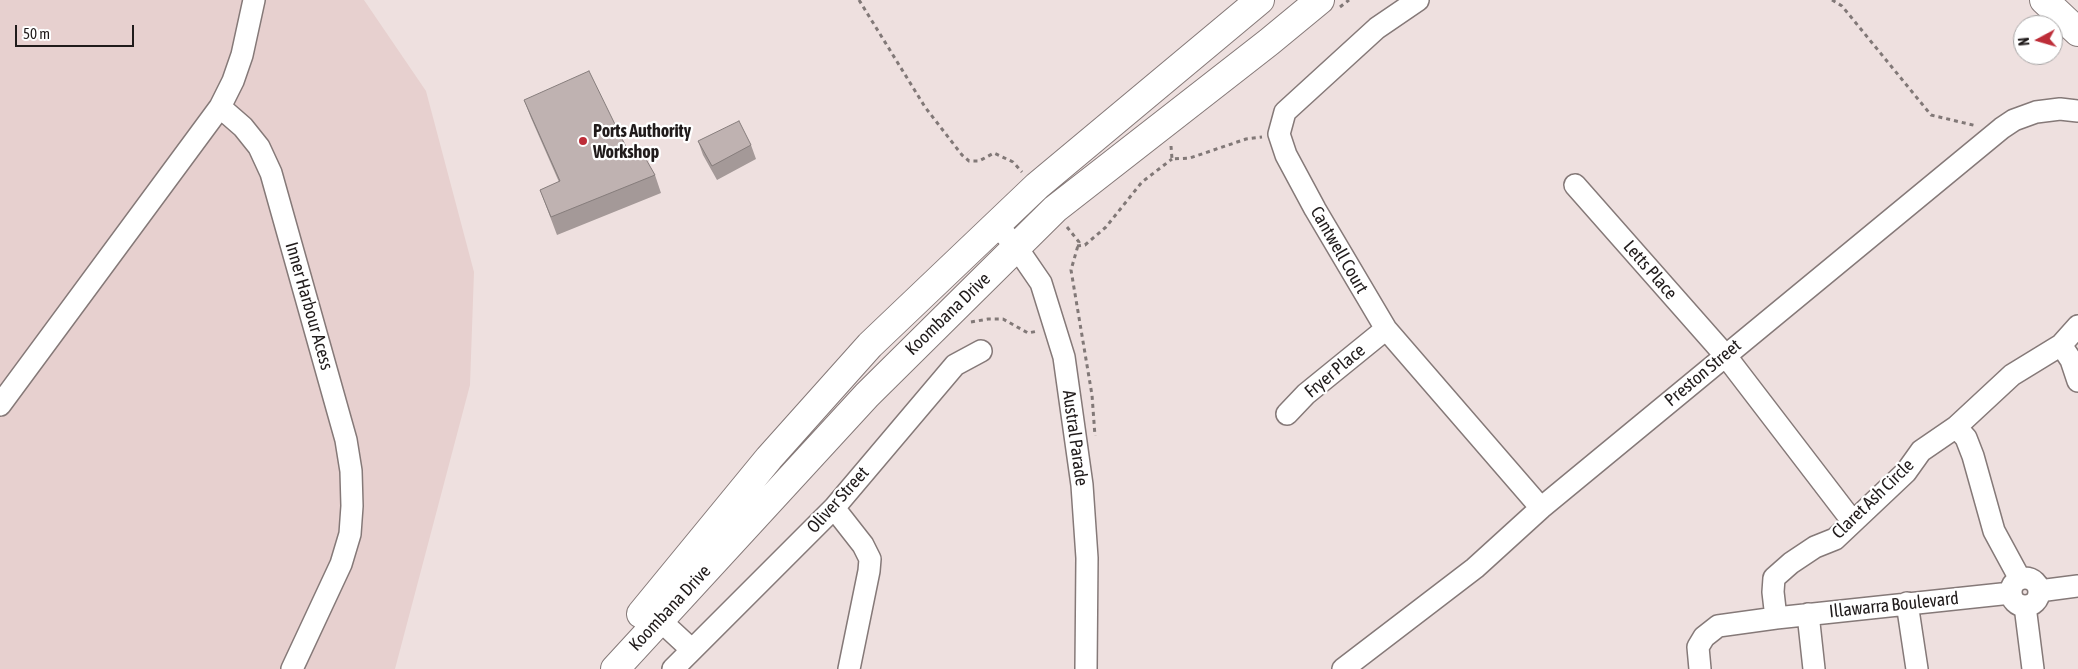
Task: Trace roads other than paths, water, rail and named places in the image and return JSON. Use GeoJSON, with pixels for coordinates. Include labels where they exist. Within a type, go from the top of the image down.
{"type":"FeatureCollection","features":[{"type":"Feature","properties":{"kind":"main road"},"geometry":{"type":"LineString","coordinates":[[1199,51],[1231,0]]}},
{"type":"Feature","properties":{"kind":"main road","name":"Koombana Drive"},"geometry":{"type":"LineString","coordinates":[[615,669],[652,613],[782,444],[870,345],[1037,186],[1260,0]]}},
{"type":"Feature","properties":{"kind":"main road"},"geometry":{"type":"LineString","coordinates":[[2044,0],[2078,32]]}},
{"type":"Feature","properties":{"kind":"main road","name":"Koombana Drive"},"geometry":{"type":"LineString","coordinates":[[596,669],[1055,209],[1269,42],[1327,6]]}},
{"type":"Feature","properties":{"kind":"street"},"geometry":{"type":"LineString","coordinates":[[0,405],[220,107],[233,81],[242,55],[254,0]]}},
{"type":"Feature","properties":{"kind":"street","name":"Cantwell Court"},"geometry":{"type":"LineString","coordinates":[[1418,0],[1378,28],[1285,112],[1279,134],[1286,155],[1315,209],[1386,329],[1541,508]]}},
{"type":"Feature","properties":{"kind":"street","name":"Inner Harbour Acess"},"geometry":{"type":"LineString","coordinates":[[220,107],[244,127],[259,147],[272,174],[346,440],[352,506],[350,534],[341,564],[292,669]]}},
{"type":"Feature","properties":{"kind":"street","name":"Preston Street"},"geometry":{"type":"LineString","coordinates":[[1343,669],[1475,568],[1541,508],[1990,138],[2014,120],[2036,112],[2060,109],[2078,111]]}},
{"type":"Feature","properties":{"kind":"street","name":"Letts Place"},"geometry":{"type":"LineString","coordinates":[[1575,185],[1725,355],[1854,522]]}},
{"type":"Feature","properties":{"kind":"street","name":"Austral Parade"},"geometry":{"type":"LineString","coordinates":[[997,225],[1017,248],[1041,283],[1056,326],[1064,357],[1082,485],[1087,558],[1086,669]]}},
{"type":"Feature","properties":{"kind":"street","name":"Claret Ash Circle"},"geometry":{"type":"LineString","coordinates":[[1776,618],[1773,592],[1774,578],[1791,563],[1815,547],[1835,539],[1906,472],[1921,452],[1956,427],[2012,376],[2061,345],[2078,326]]}},
{"type":"Feature","properties":{"kind":"street","name":"Fryer Place"},"geometry":{"type":"LineString","coordinates":[[1287,414],[1306,394],[1386,329]]}},
{"type":"Feature","properties":{"kind":"street"},"geometry":{"type":"LineString","coordinates":[[2061,345],[2071,360],[2078,381]]}},
{"type":"Feature","properties":{"kind":"street","name":"Oliver Street"},"geometry":{"type":"LineString","coordinates":[[673,669],[834,508],[955,365],[982,351]]}},
{"type":"Feature","properties":{"kind":"street"},"geometry":{"type":"LineString","coordinates":[[1956,427],[1966,438],[1973,456],[1994,531],[2024,592],[2033,669]]}},
{"type":"Feature","properties":{"kind":"street"},"geometry":{"type":"LineString","coordinates":[[834,508],[863,545],[870,559],[870,571],[848,669]]}},
{"type":"Feature","properties":{"kind":"street","name":"Illawarra Boulevard"},"geometry":{"type":"LineString","coordinates":[[1776,618],[2078,586]]}},
{"type":"Feature","properties":{"kind":"street"},"geometry":{"type":"LineString","coordinates":[[1907,603],[1917,669]]}},
{"type":"Feature","properties":{"kind":"street"},"geometry":{"type":"LineString","coordinates":[[652,613],[691,649]]}},
{"type":"Feature","properties":{"kind":"street"},"geometry":{"type":"LineString","coordinates":[[1808,614],[1814,669]]}},
{"type":"Feature","properties":{"kind":"street"},"geometry":{"type":"LineString","coordinates":[[1700,669],[1698,647],[1704,637],[1718,626],[1776,618]]}},
{"type":"Feature","properties":{"kind":"place","name":"Ports Authority Workshop"},"geometry":{"type":"Point","coordinates":[583,141]}}]}
